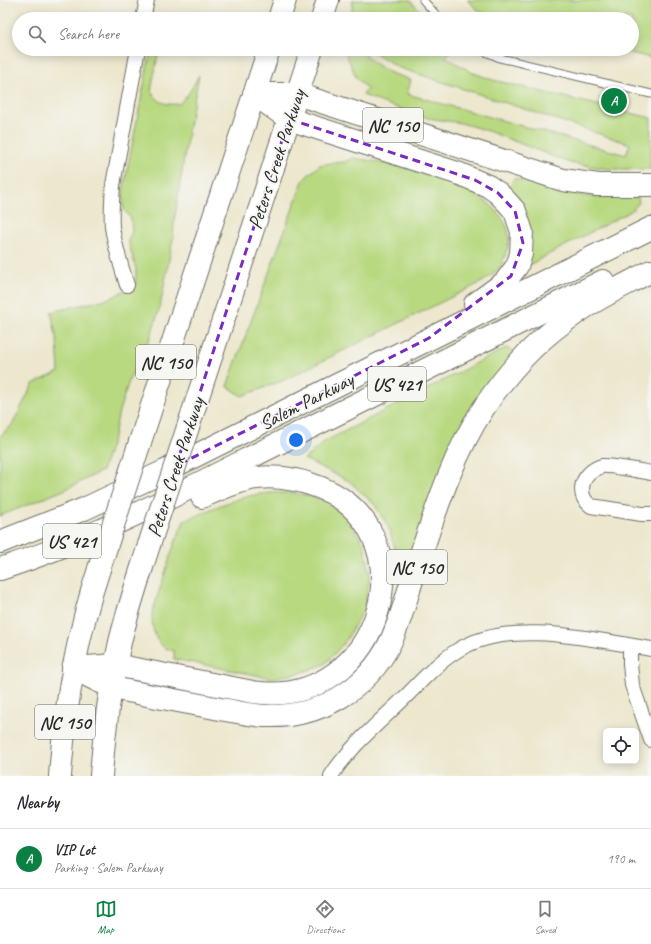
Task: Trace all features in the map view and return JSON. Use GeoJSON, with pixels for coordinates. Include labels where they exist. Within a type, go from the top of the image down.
{"type":"FeatureCollection","features":[{"type":"Feature","properties":{"kind":"main road"},"geometry":{"type":"LineString","coordinates":[[281,12],[285,0]]}},
{"type":"Feature","properties":{"kind":"main road"},"geometry":{"type":"LineString","coordinates":[[324,12],[328,0]]}},
{"type":"Feature","properties":{"kind":"main road","name":"Peters Creek Parkway"},"geometry":{"type":"LineString","coordinates":[[60,776],[66,706],[80,631],[140,442],[267,56]]}},
{"type":"Feature","properties":{"kind":"main road","name":"Peters Creek Parkway"},"geometry":{"type":"LineString","coordinates":[[100,776],[111,687],[130,605],[310,56]]}},
{"type":"Feature","properties":{"kind":"main road"},"geometry":{"type":"LineString","coordinates":[[254,94],[289,119],[475,180],[498,193],[515,211],[522,232],[523,243],[517,266],[511,276],[429,338]]}},
{"type":"Feature","properties":{"kind":"main road","name":"NC 150"},"geometry":{"type":"LineString","coordinates":[[254,94],[297,94],[563,180],[598,185],[651,185]]}},
{"type":"Feature","properties":{"kind":"main road","name":"Salem Parkway"},"geometry":{"type":"LineString","coordinates":[[0,542],[124,491],[207,451],[429,338],[651,228]]}},
{"type":"Feature","properties":{"kind":"main road","name":"Salem Parkway"},"geometry":{"type":"LineString","coordinates":[[0,569],[58,547],[143,510],[218,474],[651,257]]}},
{"type":"Feature","properties":{"kind":"main road","name":"NC 150"},"geometry":{"type":"LineString","coordinates":[[111,687],[250,714],[275,716],[296,714],[316,709],[343,696],[355,688],[375,667],[390,642],[436,510],[458,455],[494,393],[524,357],[574,314],[651,271]]}},
{"type":"Feature","properties":{"kind":"main road"},"geometry":{"type":"LineString","coordinates":[[73,668],[115,665],[264,694],[286,693],[298,691],[326,680],[349,662],[357,653],[370,632],[379,607],[382,580],[379,555],[370,530],[363,520],[344,500],[332,492],[295,480],[281,478],[252,479],[237,482],[171,510],[143,510]]}},
{"type":"Feature","properties":{"kind":"main road"},"geometry":{"type":"LineString","coordinates":[[73,668],[111,687]]}},
{"type":"Feature","properties":{"kind":"street"},"geometry":{"type":"LineString","coordinates":[[144,12],[147,0]]}},
{"type":"Feature","properties":{"kind":"street"},"geometry":{"type":"LineString","coordinates":[[127,285],[116,250],[112,226],[112,206],[113,185],[137,56]]}},
{"type":"Feature","properties":{"kind":"street"},"geometry":{"type":"LineString","coordinates":[[651,473],[602,466],[589,472],[582,484],[582,496],[591,506],[651,514]]}},
{"type":"Feature","properties":{"kind":"street"},"geometry":{"type":"LineString","coordinates":[[331,776],[347,754],[447,658],[458,650],[483,639],[511,634],[539,634],[581,638],[651,649]]}},
{"type":"Feature","properties":{"kind":"street"},"geometry":{"type":"LineString","coordinates":[[630,646],[632,685],[651,740]]}},
{"type":"Feature","properties":{"kind":"lane"},"geometry":{"type":"LineString","coordinates":[[423,0],[434,12]]}},
{"type":"Feature","properties":{"kind":"lane"},"geometry":{"type":"LineString","coordinates":[[495,56],[651,94]]}},
{"type":"Feature","properties":{"kind":"highlighted area"},"geometry":{"type":"Polygon","coordinates":[[[289,119],[475,180],[498,193],[515,211],[523,243],[511,276],[429,338],[176,466],[289,119]]]}},
{"type":"Feature","properties":{"kind":"green space"},"geometry":{"type":"Polygon","coordinates":[[[353,0],[410,0],[421,12],[352,12],[353,0]]]}},
{"type":"Feature","properties":{"kind":"green space"},"geometry":{"type":"Polygon","coordinates":[[[467,0],[651,0],[651,58],[639,55],[639,12],[481,12],[467,0]]]}},
{"type":"Feature","properties":{"kind":"green space"},"geometry":{"type":"Polygon","coordinates":[[[150,56],[158,56],[151,91],[159,101],[169,104],[179,104],[189,93],[199,75],[189,126],[174,222],[173,239],[160,307],[150,338],[130,378],[119,411],[114,436],[102,471],[64,490],[0,516],[0,436],[12,425],[33,384],[59,372],[57,340],[51,312],[111,298],[136,284],[136,269],[128,240],[132,232],[131,219],[123,208],[123,191],[150,56]]]}},
{"type":"Feature","properties":{"kind":"green space"},"geometry":{"type":"Polygon","coordinates":[[[347,56],[366,56],[375,64],[391,73],[411,80],[407,94],[626,155],[630,144],[397,67],[380,56],[447,56],[471,72],[493,80],[651,118],[651,169],[609,169],[570,163],[488,131],[461,123],[428,118],[363,95],[367,89],[356,77],[347,56]]]}},
{"type":"Feature","properties":{"kind":"green space"},"geometry":{"type":"Polygon","coordinates":[[[352,158],[412,169],[455,183],[474,193],[490,204],[502,218],[509,233],[507,250],[502,263],[498,269],[484,281],[282,381],[242,396],[227,386],[303,181],[320,165],[345,162],[352,158]]]}},
{"type":"Feature","properties":{"kind":"green space"},"geometry":{"type":"Polygon","coordinates":[[[514,178],[586,196],[638,197],[639,203],[631,211],[523,268],[507,191],[514,178]]]}},
{"type":"Feature","properties":{"kind":"green space"},"geometry":{"type":"Polygon","coordinates":[[[506,348],[518,353],[405,580],[398,577],[396,552],[388,526],[374,504],[349,481],[304,459],[324,442],[506,348]]]}},
{"type":"Feature","properties":{"kind":"green space"},"geometry":{"type":"Polygon","coordinates":[[[268,493],[294,493],[327,500],[347,518],[364,544],[370,575],[364,609],[345,642],[325,664],[300,673],[271,678],[174,659],[174,651],[161,645],[156,637],[153,627],[152,613],[174,545],[184,521],[240,498],[268,493]]]}},
{"type":"Feature","properties":{"kind":"place","name":"VIP Lot"},"geometry":{"type":"Point","coordinates":[614,101]}}]}
